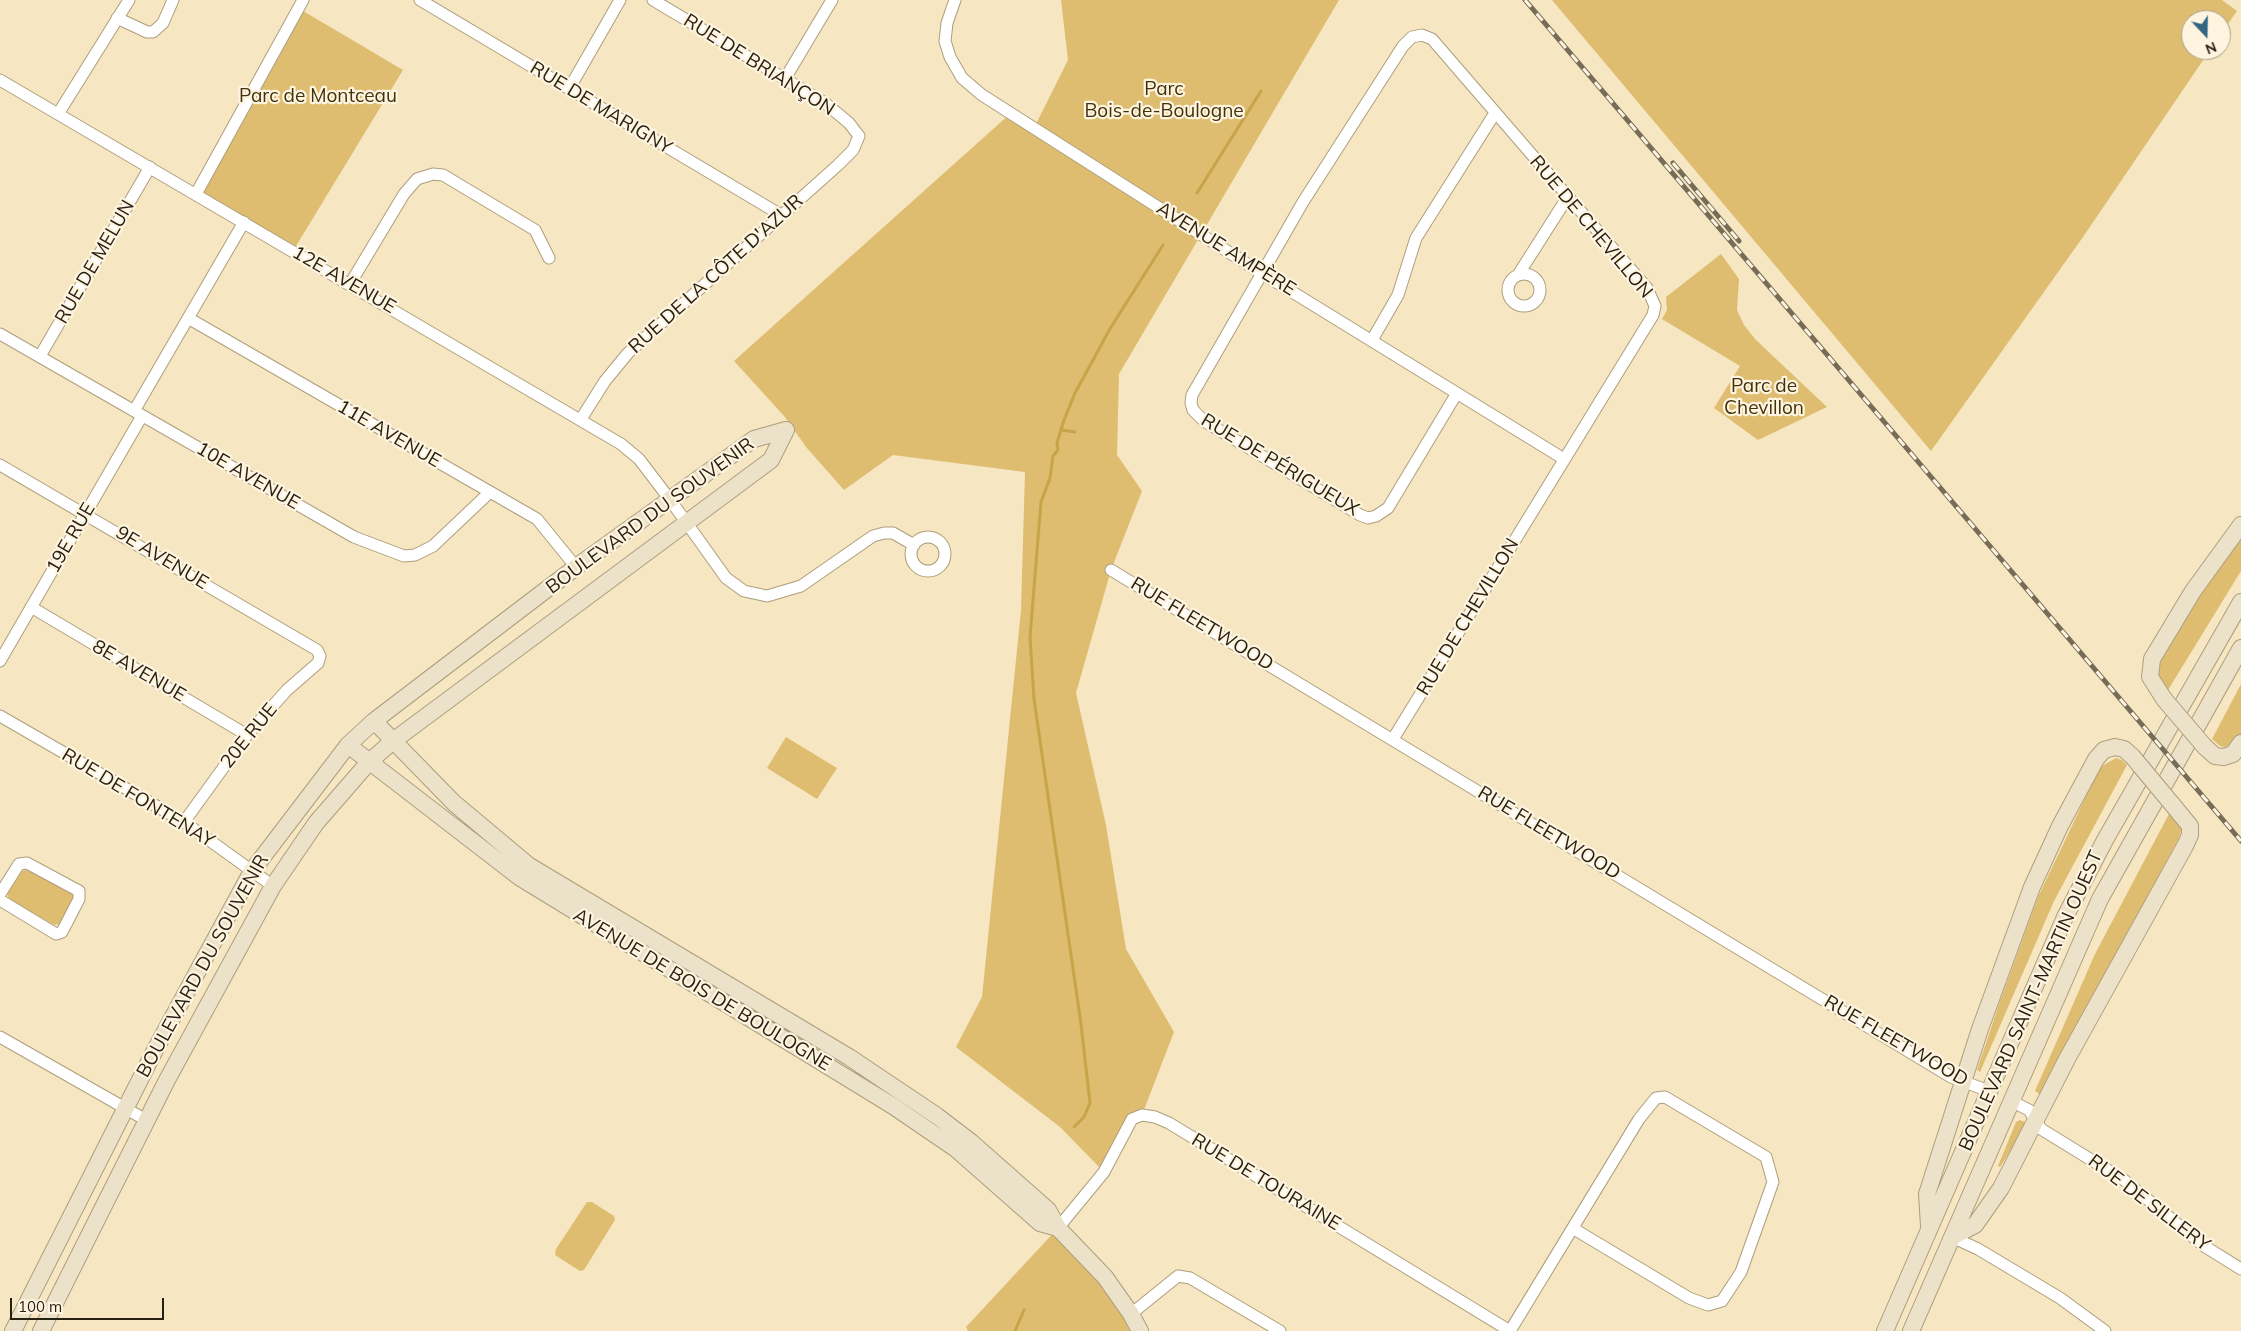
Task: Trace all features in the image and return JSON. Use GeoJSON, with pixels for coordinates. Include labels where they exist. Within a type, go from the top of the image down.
{"type":"FeatureCollection","features":[{"type":"Feature","properties":{"kind":"street"},"geometry":{"type":"LineString","coordinates":[[58,114],[129,0]]}},
{"type":"Feature","properties":{"kind":"street"},"geometry":{"type":"LineString","coordinates":[[117,18],[147,32],[153,32],[163,23],[174,0]]}},
{"type":"Feature","properties":{"kind":"street"},"geometry":{"type":"LineString","coordinates":[[196,194],[303,0]]}},
{"type":"Feature","properties":{"kind":"street","name":"RUE DE MARIGNY"},"geometry":{"type":"LineString","coordinates":[[420,0],[781,215]]}},
{"type":"Feature","properties":{"kind":"street"},"geometry":{"type":"LineString","coordinates":[[569,89],[620,0]]}},
{"type":"Feature","properties":{"kind":"street","name":"RUE DE BRIANÇON"},"geometry":{"type":"LineString","coordinates":[[653,0],[825,103],[849,123],[859,136]]}},
{"type":"Feature","properties":{"kind":"street"},"geometry":{"type":"LineString","coordinates":[[786,78],[832,0]]}},
{"type":"Feature","properties":{"kind":"street","name":"AVENUE AMPÈRE"},"geometry":{"type":"LineString","coordinates":[[955,0],[947,23],[945,41],[950,57],[962,78],[982,95],[1263,274],[1564,459]]}},
{"type":"Feature","properties":{"kind":"street","name":"RUE DE CHEVILLON"},"geometry":{"type":"LineString","coordinates":[[1263,274],[1303,202],[1403,46],[1412,37],[1422,35],[1432,39],[1648,288],[1655,306],[1653,315],[1394,739]]}},
{"type":"Feature","properties":{"kind":"street","name":"12E AVENUE"},"geometry":{"type":"LineString","coordinates":[[0,80],[622,444],[639,459],[687,522],[726,578],[744,591],[767,596],[801,586],[873,536],[893,533],[914,545]]}},
{"type":"Feature","properties":{"kind":"street"},"geometry":{"type":"LineString","coordinates":[[1372,340],[1398,295],[1416,238],[1495,113]]}},
{"type":"Feature","properties":{"kind":"street","name":"RUE DE LA CÔTE D'AZUR"},"geometry":{"type":"LineString","coordinates":[[581,419],[605,381],[628,353],[853,150],[859,136]]}},
{"type":"Feature","properties":{"kind":"street","name":"RUE DE MELUN"},"geometry":{"type":"LineString","coordinates":[[40,356],[150,167]]}},
{"type":"Feature","properties":{"kind":"street"},"geometry":{"type":"LineString","coordinates":[[350,284],[404,194],[417,179],[433,174],[443,175],[535,230],[549,258]]}},
{"type":"Feature","properties":{"kind":"street"},"geometry":{"type":"LineString","coordinates":[[1518,275],[1568,198]]}},
{"type":"Feature","properties":{"kind":"street","name":"19E RUE"},"geometry":{"type":"LineString","coordinates":[[0,661],[86,513],[188,318],[244,222]]}},
{"type":"Feature","properties":{"kind":"street","name":"RUE DE PÉRIGUEUX"},"geometry":{"type":"LineString","coordinates":[[1263,274],[1192,395],[1193,410],[1204,421],[1360,516],[1368,518],[1376,516],[1388,508],[1457,393]]}},
{"type":"Feature","properties":{"kind":"street","name":"11E AVENUE"},"geometry":{"type":"LineString","coordinates":[[188,318],[538,519],[576,567]]}},
{"type":"Feature","properties":{"kind":"street","name":"10E AVENUE"},"geometry":{"type":"LineString","coordinates":[[0,334],[354,537],[404,556],[415,556],[433,546],[490,492]]}},
{"type":"Feature","properties":{"kind":"street","name":"BOULEVARD DU SOUVENIR"},"geometry":{"type":"LineString","coordinates":[[13,1331],[125,1108],[252,871],[348,745],[374,721],[576,567],[671,501],[754,439],[786,430],[771,460],[393,741],[369,762],[316,823],[273,886],[146,1120],[41,1331]]}},
{"type":"Feature","properties":{"kind":"street","name":"9E AVENUE"},"geometry":{"type":"LineString","coordinates":[[0,465],[86,513],[317,650],[320,656]]}},
{"type":"Feature","properties":{"kind":"street"},"geometry":{"type":"LineString","coordinates":[[2241,525],[2193,591],[2152,659],[2150,677],[2164,699],[2215,756],[2224,757],[2233,754],[2241,743]]}},
{"type":"Feature","properties":{"kind":"street","name":"RUE FLEETWOOD"},"geometry":{"type":"LineString","coordinates":[[1111,570],[1394,739],[1951,1077],[1989,1091]]}},
{"type":"Feature","properties":{"kind":"street","name":"BOULEVARD SAINT-MARTIN OUEST"},"geometry":{"type":"LineString","coordinates":[[1885,1331],[2057,935],[2089,869],[2241,602]]}},
{"type":"Feature","properties":{"kind":"street","name":"8E AVENUE"},"geometry":{"type":"LineString","coordinates":[[31,607],[248,735]]}},
{"type":"Feature","properties":{"kind":"street","name":"BOULEVARD SAINT-MARTIN OUEST"},"geometry":{"type":"LineString","coordinates":[[1911,1331],[2100,899],[2241,648]]}},
{"type":"Feature","properties":{"kind":"street","name":"20E RUE"},"geometry":{"type":"LineString","coordinates":[[184,822],[248,735],[287,690],[318,663],[320,656]]}},
{"type":"Feature","properties":{"kind":"street","name":"RUE DE FONTENAY"},"geometry":{"type":"LineString","coordinates":[[0,716],[184,822],[273,886]]}},
{"type":"Feature","properties":{"kind":"street","name":"AVENUE DE BOIS DE BOULOGNE"},"geometry":{"type":"LineString","coordinates":[[374,721],[454,803],[528,865],[849,1057],[937,1116],[1048,1210],[1058,1228],[1104,1277],[1131,1314],[1140,1331]]}},
{"type":"Feature","properties":{"kind":"street","name":"AVENUE DE BOIS DE BOULOGNE"},"geometry":{"type":"LineString","coordinates":[[348,745],[519,877],[893,1106],[956,1149],[1040,1223],[1058,1228]]}},
{"type":"Feature","properties":{"kind":"street"},"geometry":{"type":"LineString","coordinates":[[1930,1228],[1927,1194],[1963,1081],[2021,913],[2060,826],[2101,752],[2115,747],[2124,749],[2189,824],[2189,837],[2071,1051],[2037,1121],[1989,1206],[1975,1224],[1952,1237]]}},
{"type":"Feature","properties":{"kind":"street"},"geometry":{"type":"LineString","coordinates":[[0,894],[19,864],[27,863],[79,892],[80,899],[62,932],[56,934],[0,900]]}},
{"type":"Feature","properties":{"kind":"street"},"geometry":{"type":"LineString","coordinates":[[0,1037],[146,1120]]}},
{"type":"Feature","properties":{"kind":"street"},"geometry":{"type":"LineString","coordinates":[[1510,1331],[1639,1120],[1656,1098],[1665,1097],[1766,1157],[1773,1182],[1741,1272],[1722,1301],[1708,1306],[1689,1298],[1574,1228]]}},
{"type":"Feature","properties":{"kind":"street","name":"RUE DE SILLERY"},"geometry":{"type":"LineString","coordinates":[[2011,1101],[2029,1110],[2041,1129],[2124,1180],[2204,1246],[2241,1269]]}},
{"type":"Feature","properties":{"kind":"street","name":"RUE DE TOURAINE"},"geometry":{"type":"LineString","coordinates":[[1058,1228],[1104,1172],[1132,1119],[1142,1115],[1155,1117],[1169,1123],[1510,1331]]}},
{"type":"Feature","properties":{"kind":"street"},"geometry":{"type":"LineString","coordinates":[[1952,1237],[1976,1248],[2060,1298],[2105,1331]]}},
{"type":"Feature","properties":{"kind":"street"},"geometry":{"type":"LineString","coordinates":[[1131,1314],[1178,1276],[1190,1278],[1280,1331]]}},
{"type":"Feature","properties":{"kind":"green space","name":"Parc Bois-de-Boulogne"},"geometry":{"type":"Polygon","coordinates":[[[1061,0],[1339,0],[1119,374],[1117,455],[1142,491],[1111,570],[1076,693],[1106,825],[1126,949],[1174,1032],[1142,1115],[1132,1119],[1104,1172],[1060,1127],[956,1047],[982,997],[1021,610],[1025,472],[893,455],[844,490],[806,447],[785,417],[734,361],[1011,113],[1035,126],[1068,60],[1061,0]]]}},
{"type":"Feature","properties":{"kind":"green space"},"geometry":{"type":"Polygon","coordinates":[[[1552,0],[2222,0],[2237,11],[2231,20],[2231,10],[2181,10],[2181,60],[2203,60],[2083,237],[1931,451],[1552,0]]]}},
{"type":"Feature","properties":{"kind":"green space","name":"Parc de Montceau"},"geometry":{"type":"Polygon","coordinates":[[[298,8],[403,70],[293,251],[196,194],[298,8]]]}},
{"type":"Feature","properties":{"kind":"green space","name":"Parc de Chevillon"},"geometry":{"type":"Polygon","coordinates":[[[1721,254],[1739,279],[1737,310],[1744,325],[1756,340],[1827,407],[1758,440],[1714,408],[1740,366],[1662,319],[1667,310],[1666,297],[1721,254]]]}},
{"type":"Feature","properties":{"kind":"green space"},"geometry":{"type":"Polygon","coordinates":[[[2241,535],[2241,571],[2168,690],[2158,678],[2160,661],[2200,594],[2241,535]]]}},
{"type":"Feature","properties":{"kind":"green space"},"geometry":{"type":"Polygon","coordinates":[[[2241,684],[2241,734],[2235,743],[2225,747],[2220,746],[2212,739],[2241,684]]]}},
{"type":"Feature","properties":{"kind":"green space"},"geometry":{"type":"Polygon","coordinates":[[[786,737],[837,768],[817,799],[767,768],[786,737]]]}},
{"type":"Feature","properties":{"kind":"green space"},"geometry":{"type":"Polygon","coordinates":[[[2116,758],[2122,760],[2127,765],[2054,901],[1980,1072],[1977,1070],[2038,897],[2100,767],[2116,758]]]}},
{"type":"Feature","properties":{"kind":"green space"},"geometry":{"type":"Polygon","coordinates":[[[2170,812],[2182,828],[2178,840],[2041,1095],[2035,1091],[2095,954],[2170,812]]]}},
{"type":"Feature","properties":{"kind":"green space"},"geometry":{"type":"Polygon","coordinates":[[[28,870],[72,894],[75,898],[60,924],[54,925],[9,899],[7,893],[21,871],[28,870]]]}},
{"type":"Feature","properties":{"kind":"green space"},"geometry":{"type":"Polygon","coordinates":[[[2020,1120],[2025,1122],[2025,1128],[2000,1167],[1998,1166],[2016,1122],[2020,1120]]]}},
{"type":"Feature","properties":{"kind":"green space"},"geometry":{"type":"Polygon","coordinates":[[[587,1202],[592,1202],[614,1216],[615,1220],[584,1270],[580,1271],[555,1255],[556,1249],[587,1202]]]}},
{"type":"Feature","properties":{"kind":"green space"},"geometry":{"type":"Polygon","coordinates":[[[1058,1228],[1140,1331],[968,1331],[966,1327],[1058,1228]]]}},
{"type":"Feature","properties":{"kind":"waterway"},"geometry":{"type":"LineString","coordinates":[[1197,193],[1261,91]]}},
{"type":"Feature","properties":{"kind":"waterway"},"geometry":{"type":"LineString","coordinates":[[1074,1127],[1084,1117],[1090,1103],[1081,1024],[1034,699],[1030,637],[1041,502],[1050,478],[1053,456],[1058,450],[1057,443],[1064,420],[1075,393],[1111,327],[1163,245]]}},
{"type":"Feature","properties":{"kind":"waterway"},"geometry":{"type":"LineString","coordinates":[[1062,430],[1075,432]]}},
{"type":"Feature","properties":{"kind":"waterway"},"geometry":{"type":"LineString","coordinates":[[1015,1331],[1024,1310]]}},
{"type":"Feature","properties":{"kind":"railway"},"geometry":{"type":"LineString","coordinates":[[1525,0],[2241,841]]}},
{"type":"Feature","properties":{"kind":"railway"},"geometry":{"type":"LineString","coordinates":[[1673,163],[1739,241]]}}]}
